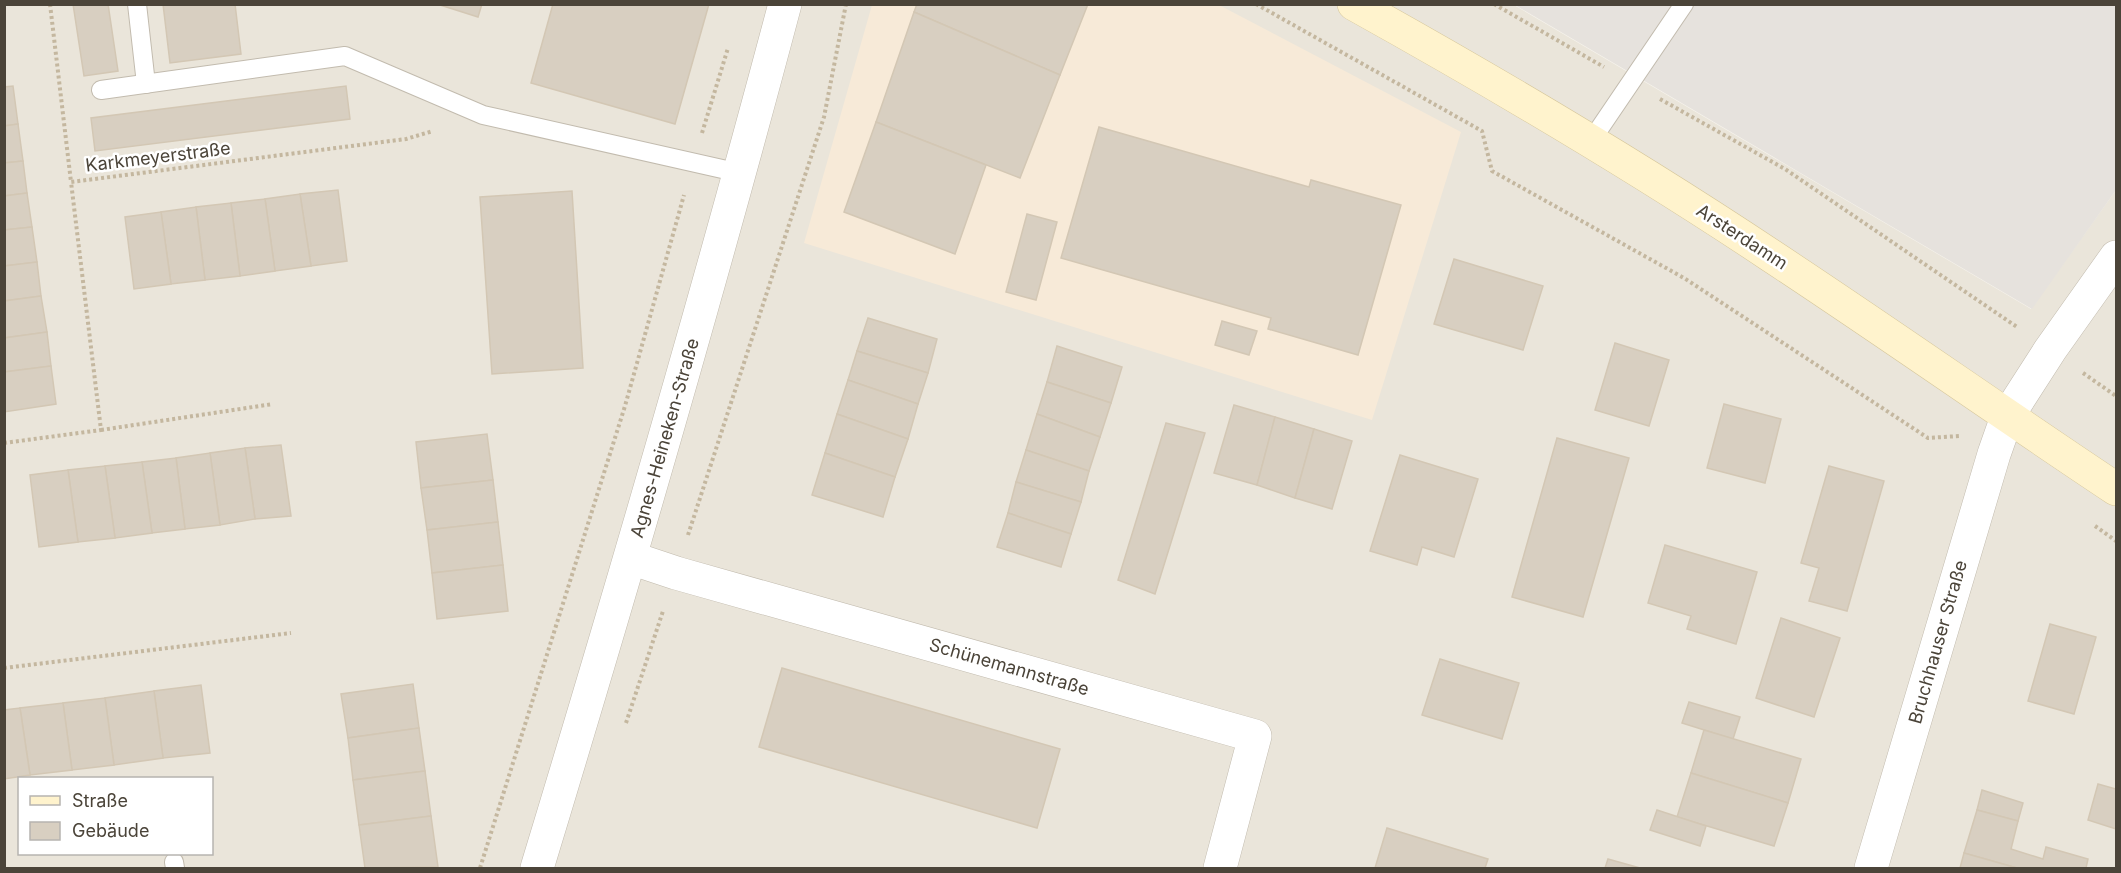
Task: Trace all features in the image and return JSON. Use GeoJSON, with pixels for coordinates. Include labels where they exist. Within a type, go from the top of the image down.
{"type":"FeatureCollection","features":[{"type":"Feature","properties":{"kind":"street","name":"Agnes-Heineken-Straße"},"geometry":{"type":"LineString","coordinates":[[537,868],[631,558],[740,173],[785,4]]}},
{"type":"Feature","properties":{"kind":"street","name":"Arsterdamm"},"geometry":{"type":"LineString","coordinates":[[1354,4],[1478,73],[1591,141],[1771,255],[2116,489]]}},
{"type":"Feature","properties":{"kind":"street","name":"Bruchhauser Straße"},"geometry":{"type":"LineString","coordinates":[[1871,868],[2007,417],[2050,350],[2116,257]]}},
{"type":"Feature","properties":{"kind":"street","name":"Schünemannstraße"},"geometry":{"type":"LineString","coordinates":[[631,558],[676,573],[1255,736],[1220,868]]}},
{"type":"Feature","properties":{"kind":"lane"},"geometry":{"type":"LineString","coordinates":[[137,4],[146,84]]}},
{"type":"Feature","properties":{"kind":"lane"},"geometry":{"type":"LineString","coordinates":[[1591,141],[1684,4]]}},
{"type":"Feature","properties":{"kind":"lane"},"geometry":{"type":"LineString","coordinates":[[101,90],[345,56],[483,115],[740,173]]}},
{"type":"Feature","properties":{"kind":"path"},"geometry":{"type":"LineString","coordinates":[[50,4],[71,182]]}},
{"type":"Feature","properties":{"kind":"path"},"geometry":{"type":"LineString","coordinates":[[625,725],[824,117],[846,4]]}},
{"type":"Feature","properties":{"kind":"path"},"geometry":{"type":"LineString","coordinates":[[1256,4],[1482,131],[1492,171],[1683,278],[1928,438],[1962,436],[1994,454]]}},
{"type":"Feature","properties":{"kind":"path"},"geometry":{"type":"LineString","coordinates":[[1494,4],[1785,169],[2116,396]]}},
{"type":"Feature","properties":{"kind":"path"},"geometry":{"type":"LineString","coordinates":[[480,868],[625,406],[693,163],[731,38]]}},
{"type":"Feature","properties":{"kind":"path","name":"Karkmeyerstraße"},"geometry":{"type":"LineString","coordinates":[[101,430],[71,182],[406,139],[483,115]]}},
{"type":"Feature","properties":{"kind":"path"},"geometry":{"type":"LineString","coordinates":[[4,443],[273,404]]}},
{"type":"Feature","properties":{"kind":"path"},"geometry":{"type":"LineString","coordinates":[[2088,521],[2116,541]]}},
{"type":"Feature","properties":{"kind":"path"},"geometry":{"type":"LineString","coordinates":[[4,668],[291,633]]}},
{"type":"Feature","properties":{"kind":"shaded area"},"geometry":{"type":"Polygon","coordinates":[[[5,5],[1514,5],[2031,309],[2116,190],[2116,868],[5,868],[5,5]]]}},
{"type":"Feature","properties":{"kind":"shaded area"},"geometry":{"type":"Polygon","coordinates":[[[872,5],[1219,5],[1461,132],[1372,420],[804,243],[872,5]]]}},
{"type":"Feature","properties":{"kind":"shaded area"},"geometry":{"type":"Polygon","coordinates":[[[1515,5],[2116,5],[2116,190],[2032,309],[1515,5]]]}},
{"type":"Feature","properties":{"kind":"building"},"geometry":{"type":"Polygon","coordinates":[[[73,4],[108,4],[118,71],[84,76],[73,4]]]}},
{"type":"Feature","properties":{"kind":"building"},"geometry":{"type":"Polygon","coordinates":[[[163,4],[235,4],[241,54],[170,63],[163,4]]]}},
{"type":"Feature","properties":{"kind":"building"},"geometry":{"type":"Polygon","coordinates":[[[437,4],[482,4],[478,17],[437,4]]]}},
{"type":"Feature","properties":{"kind":"building"},"geometry":{"type":"Polygon","coordinates":[[[553,4],[709,4],[675,124],[531,83],[553,4]]]}},
{"type":"Feature","properties":{"kind":"building"},"geometry":{"type":"Polygon","coordinates":[[[917,4],[1088,4],[1060,75],[914,12],[917,4]]]}},
{"type":"Feature","properties":{"kind":"building"},"geometry":{"type":"Polygon","coordinates":[[[914,12],[1060,75],[1020,178],[876,122],[914,12]]]}},
{"type":"Feature","properties":{"kind":"building"},"geometry":{"type":"Polygon","coordinates":[[[13,86],[18,124],[4,126],[4,87],[13,86]]]}},
{"type":"Feature","properties":{"kind":"building"},"geometry":{"type":"Polygon","coordinates":[[[346,86],[350,119],[95,151],[91,118],[346,86]]]}},
{"type":"Feature","properties":{"kind":"building"},"geometry":{"type":"Polygon","coordinates":[[[876,122],[986,165],[955,254],[844,212],[876,122]]]}},
{"type":"Feature","properties":{"kind":"building"},"geometry":{"type":"Polygon","coordinates":[[[18,124],[23,161],[4,163],[4,126],[18,124]]]}},
{"type":"Feature","properties":{"kind":"building"},"geometry":{"type":"Polygon","coordinates":[[[1099,127],[1309,187],[1311,180],[1401,205],[1358,355],[1268,329],[1271,318],[1061,258],[1099,127]]]}},
{"type":"Feature","properties":{"kind":"building"},"geometry":{"type":"Polygon","coordinates":[[[23,161],[27,193],[4,196],[4,163],[23,161]]]}},
{"type":"Feature","properties":{"kind":"building"},"geometry":{"type":"Polygon","coordinates":[[[338,190],[347,261],[311,266],[300,194],[338,190]]]}},
{"type":"Feature","properties":{"kind":"building"},"geometry":{"type":"Polygon","coordinates":[[[572,191],[583,368],[492,374],[480,197],[572,191]]]}},
{"type":"Feature","properties":{"kind":"building"},"geometry":{"type":"Polygon","coordinates":[[[27,193],[32,227],[4,230],[4,196],[27,193]]]}},
{"type":"Feature","properties":{"kind":"building"},"geometry":{"type":"Polygon","coordinates":[[[300,194],[311,266],[275,271],[265,199],[300,194]]]}},
{"type":"Feature","properties":{"kind":"building"},"geometry":{"type":"Polygon","coordinates":[[[265,199],[275,271],[240,276],[231,203],[265,199]]]}},
{"type":"Feature","properties":{"kind":"building"},"geometry":{"type":"Polygon","coordinates":[[[231,203],[240,276],[205,280],[196,207],[231,203]]]}},
{"type":"Feature","properties":{"kind":"building"},"geometry":{"type":"Polygon","coordinates":[[[196,207],[205,280],[171,284],[161,212],[196,207]]]}},
{"type":"Feature","properties":{"kind":"building"},"geometry":{"type":"Polygon","coordinates":[[[161,212],[171,284],[134,289],[125,217],[161,212]]]}},
{"type":"Feature","properties":{"kind":"building"},"geometry":{"type":"Polygon","coordinates":[[[1027,214],[1057,222],[1036,300],[1006,292],[1027,214]]]}},
{"type":"Feature","properties":{"kind":"building"},"geometry":{"type":"Polygon","coordinates":[[[32,227],[37,262],[4,266],[4,230],[32,227]]]}},
{"type":"Feature","properties":{"kind":"building"},"geometry":{"type":"Polygon","coordinates":[[[1454,259],[1543,286],[1523,350],[1434,324],[1454,259]]]}},
{"type":"Feature","properties":{"kind":"building"},"geometry":{"type":"Polygon","coordinates":[[[37,262],[41,296],[4,301],[4,266],[37,262]]]}},
{"type":"Feature","properties":{"kind":"building"},"geometry":{"type":"Polygon","coordinates":[[[41,296],[47,332],[4,338],[4,301],[41,296]]]}},
{"type":"Feature","properties":{"kind":"building"},"geometry":{"type":"Polygon","coordinates":[[[868,318],[937,339],[928,373],[857,351],[868,318]]]}},
{"type":"Feature","properties":{"kind":"building"},"geometry":{"type":"Polygon","coordinates":[[[1222,321],[1257,331],[1249,355],[1215,345],[1222,321]]]}},
{"type":"Feature","properties":{"kind":"building"},"geometry":{"type":"Polygon","coordinates":[[[47,332],[51,366],[4,372],[4,338],[47,332]]]}},
{"type":"Feature","properties":{"kind":"building"},"geometry":{"type":"Polygon","coordinates":[[[1615,343],[1669,360],[1649,426],[1595,410],[1615,343]]]}},
{"type":"Feature","properties":{"kind":"building"},"geometry":{"type":"Polygon","coordinates":[[[1057,346],[1122,367],[1111,403],[1047,382],[1057,346]]]}},
{"type":"Feature","properties":{"kind":"building"},"geometry":{"type":"Polygon","coordinates":[[[857,351],[928,373],[918,404],[848,380],[857,351]]]}},
{"type":"Feature","properties":{"kind":"building"},"geometry":{"type":"Polygon","coordinates":[[[51,366],[56,404],[4,412],[4,372],[51,366]]]}},
{"type":"Feature","properties":{"kind":"building"},"geometry":{"type":"Polygon","coordinates":[[[848,380],[918,404],[908,439],[837,414],[848,380]]]}},
{"type":"Feature","properties":{"kind":"building"},"geometry":{"type":"Polygon","coordinates":[[[1047,382],[1111,403],[1100,437],[1037,414],[1047,382]]]}},
{"type":"Feature","properties":{"kind":"building"},"geometry":{"type":"Polygon","coordinates":[[[1724,404],[1781,419],[1765,483],[1707,468],[1724,404]]]}},
{"type":"Feature","properties":{"kind":"building"},"geometry":{"type":"Polygon","coordinates":[[[1234,405],[1275,417],[1257,485],[1214,473],[1234,405]]]}},
{"type":"Feature","properties":{"kind":"building"},"geometry":{"type":"Polygon","coordinates":[[[837,414],[908,439],[895,477],[825,453],[837,414]]]}},
{"type":"Feature","properties":{"kind":"building"},"geometry":{"type":"Polygon","coordinates":[[[1037,414],[1100,437],[1089,471],[1026,450],[1037,414]]]}},
{"type":"Feature","properties":{"kind":"building"},"geometry":{"type":"Polygon","coordinates":[[[1275,417],[1314,429],[1295,498],[1257,485],[1275,417]]]}},
{"type":"Feature","properties":{"kind":"building"},"geometry":{"type":"Polygon","coordinates":[[[1166,423],[1205,433],[1155,594],[1118,580],[1166,423]]]}},
{"type":"Feature","properties":{"kind":"building"},"geometry":{"type":"Polygon","coordinates":[[[1314,429],[1352,441],[1332,509],[1295,498],[1314,429]]]}},
{"type":"Feature","properties":{"kind":"building"},"geometry":{"type":"Polygon","coordinates":[[[487,434],[493,480],[421,488],[416,442],[487,434]]]}},
{"type":"Feature","properties":{"kind":"building"},"geometry":{"type":"Polygon","coordinates":[[[1557,438],[1629,458],[1583,617],[1512,597],[1557,438]]]}},
{"type":"Feature","properties":{"kind":"building"},"geometry":{"type":"Polygon","coordinates":[[[281,445],[291,516],[255,519],[245,448],[281,445]]]}},
{"type":"Feature","properties":{"kind":"building"},"geometry":{"type":"Polygon","coordinates":[[[245,448],[255,519],[220,525],[210,453],[245,448]]]}},
{"type":"Feature","properties":{"kind":"building"},"geometry":{"type":"Polygon","coordinates":[[[1026,450],[1089,471],[1081,502],[1016,482],[1026,450]]]}},
{"type":"Feature","properties":{"kind":"building"},"geometry":{"type":"Polygon","coordinates":[[[210,453],[220,525],[185,529],[176,458],[210,453]]]}},
{"type":"Feature","properties":{"kind":"building"},"geometry":{"type":"Polygon","coordinates":[[[825,453],[895,477],[883,517],[812,495],[825,453]]]}},
{"type":"Feature","properties":{"kind":"building"},"geometry":{"type":"Polygon","coordinates":[[[1400,455],[1478,479],[1454,557],[1422,547],[1417,565],[1370,551],[1400,455]]]}},
{"type":"Feature","properties":{"kind":"building"},"geometry":{"type":"Polygon","coordinates":[[[176,458],[185,529],[152,533],[142,462],[176,458]]]}},
{"type":"Feature","properties":{"kind":"building"},"geometry":{"type":"Polygon","coordinates":[[[142,462],[152,533],[115,538],[105,466],[142,462]]]}},
{"type":"Feature","properties":{"kind":"building"},"geometry":{"type":"Polygon","coordinates":[[[105,466],[115,538],[78,542],[68,470],[105,466]]]}},
{"type":"Feature","properties":{"kind":"building"},"geometry":{"type":"Polygon","coordinates":[[[1829,466],[1884,481],[1847,611],[1809,601],[1819,568],[1801,563],[1829,466]]]}},
{"type":"Feature","properties":{"kind":"building"},"geometry":{"type":"Polygon","coordinates":[[[68,470],[78,542],[39,547],[30,475],[68,470]]]}},
{"type":"Feature","properties":{"kind":"building"},"geometry":{"type":"Polygon","coordinates":[[[493,480],[498,522],[427,530],[421,488],[493,480]]]}},
{"type":"Feature","properties":{"kind":"building"},"geometry":{"type":"Polygon","coordinates":[[[1016,482],[1081,502],[1071,534],[1008,513],[1016,482]]]}},
{"type":"Feature","properties":{"kind":"building"},"geometry":{"type":"Polygon","coordinates":[[[1008,513],[1071,534],[1061,567],[997,547],[1008,513]]]}},
{"type":"Feature","properties":{"kind":"building"},"geometry":{"type":"Polygon","coordinates":[[[498,522],[503,565],[432,573],[427,530],[498,522]]]}},
{"type":"Feature","properties":{"kind":"building"},"geometry":{"type":"Polygon","coordinates":[[[1665,545],[1757,572],[1736,644],[1687,629],[1691,616],[1648,603],[1665,545]]]}},
{"type":"Feature","properties":{"kind":"building"},"geometry":{"type":"Polygon","coordinates":[[[503,565],[508,611],[437,619],[432,573],[503,565]]]}},
{"type":"Feature","properties":{"kind":"building"},"geometry":{"type":"Polygon","coordinates":[[[1781,618],[1840,638],[1814,717],[1756,698],[1781,618]]]}},
{"type":"Feature","properties":{"kind":"building"},"geometry":{"type":"Polygon","coordinates":[[[2050,624],[2096,637],[2074,714],[2028,701],[2050,624]]]}},
{"type":"Feature","properties":{"kind":"building"},"geometry":{"type":"Polygon","coordinates":[[[1440,659],[1519,683],[1502,739],[1422,715],[1440,659]]]}},
{"type":"Feature","properties":{"kind":"building"},"geometry":{"type":"Polygon","coordinates":[[[782,668],[1060,749],[1037,828],[759,747],[782,668]]]}},
{"type":"Feature","properties":{"kind":"building"},"geometry":{"type":"Polygon","coordinates":[[[413,684],[419,728],[348,738],[341,694],[413,684]]]}},
{"type":"Feature","properties":{"kind":"building"},"geometry":{"type":"Polygon","coordinates":[[[201,685],[210,753],[163,758],[154,691],[201,685]]]}},
{"type":"Feature","properties":{"kind":"building"},"geometry":{"type":"Polygon","coordinates":[[[154,691],[163,758],[114,765],[105,698],[154,691]]]}},
{"type":"Feature","properties":{"kind":"building"},"geometry":{"type":"Polygon","coordinates":[[[105,698],[114,765],[72,770],[63,703],[105,698]]]}},
{"type":"Feature","properties":{"kind":"building"},"geometry":{"type":"Polygon","coordinates":[[[1689,702],[1740,717],[1733,739],[1682,723],[1689,702]]]}},
{"type":"Feature","properties":{"kind":"building"},"geometry":{"type":"Polygon","coordinates":[[[63,703],[72,770],[30,775],[20,708],[63,703]]]}},
{"type":"Feature","properties":{"kind":"building"},"geometry":{"type":"Polygon","coordinates":[[[20,708],[30,775],[4,779],[4,710],[20,708]]]}},
{"type":"Feature","properties":{"kind":"building"},"geometry":{"type":"Polygon","coordinates":[[[419,728],[425,771],[353,780],[348,738],[419,728]]]}},
{"type":"Feature","properties":{"kind":"building"},"geometry":{"type":"Polygon","coordinates":[[[1704,730],[1801,759],[1788,803],[1691,773],[1704,730]]]}},
{"type":"Feature","properties":{"kind":"building"},"geometry":{"type":"Polygon","coordinates":[[[425,771],[431,816],[359,825],[353,780],[425,771]]]}},
{"type":"Feature","properties":{"kind":"building"},"geometry":{"type":"Polygon","coordinates":[[[1691,773],[1788,803],[1774,846],[1677,817],[1691,773]]]}},
{"type":"Feature","properties":{"kind":"building"},"geometry":{"type":"Polygon","coordinates":[[[2098,784],[2116,789],[2116,829],[2088,820],[2098,784]]]}},
{"type":"Feature","properties":{"kind":"building"},"geometry":{"type":"Polygon","coordinates":[[[1982,790],[2023,803],[2018,821],[1977,810],[1982,790]]]}},
{"type":"Feature","properties":{"kind":"building"},"geometry":{"type":"Polygon","coordinates":[[[1657,810],[1706,826],[1700,846],[1650,830],[1657,810]]]}},
{"type":"Feature","properties":{"kind":"building"},"geometry":{"type":"Polygon","coordinates":[[[1977,810],[2018,821],[2011,849],[2043,859],[2046,847],[2088,859],[2086,868],[2017,868],[1964,853],[1977,810]]]}},
{"type":"Feature","properties":{"kind":"building"},"geometry":{"type":"Polygon","coordinates":[[[431,816],[438,867],[365,868],[359,825],[431,816]]]}},
{"type":"Feature","properties":{"kind":"building"},"geometry":{"type":"Polygon","coordinates":[[[1387,828],[1488,859],[1485,868],[1375,868],[1387,828]]]}},
{"type":"Feature","properties":{"kind":"building"},"geometry":{"type":"Polygon","coordinates":[[[1964,853],[2017,868],[1960,868],[1964,853]]]}},
{"type":"Feature","properties":{"kind":"building"},"geometry":{"type":"Polygon","coordinates":[[[1608,859],[1640,868],[1605,868],[1608,859]]]}}]}
